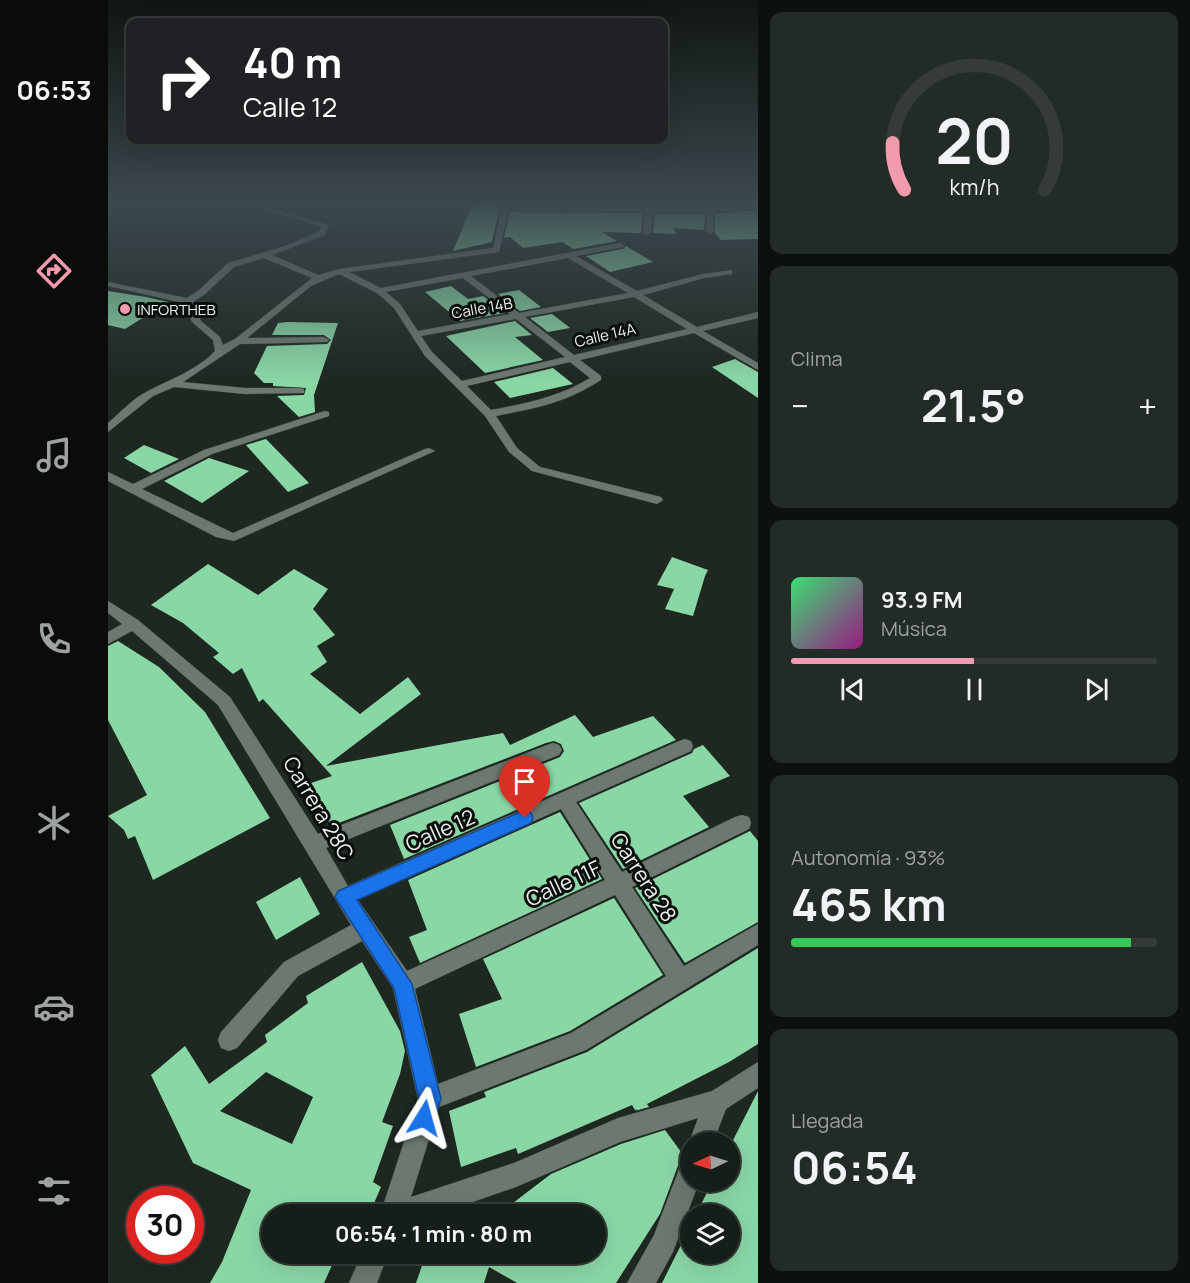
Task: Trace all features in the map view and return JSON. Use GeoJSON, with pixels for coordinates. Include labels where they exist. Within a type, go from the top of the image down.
{"type":"FeatureCollection","features":[{"type":"Feature","properties":{"kind":"street"},"geometry":{"type":"LineString","coordinates":[[108,284],[188,300],[202,292],[231,265],[245,261]]}},
{"type":"Feature","properties":{"kind":"street"},"geometry":{"type":"LineString","coordinates":[[277,261],[318,279]]}},
{"type":"Feature","properties":{"kind":"street"},"geometry":{"type":"LineString","coordinates":[[108,429],[149,394],[173,384],[211,361],[220,351],[238,341],[308,284],[340,272],[419,261]]}},
{"type":"Feature","properties":{"kind":"street"},"geometry":{"type":"LineString","coordinates":[[380,291],[544,261]]}},
{"type":"Feature","properties":{"kind":"street"},"geometry":{"type":"LineString","coordinates":[[579,261],[758,367]]}},
{"type":"Feature","properties":{"kind":"street"},"geometry":{"type":"LineString","coordinates":[[340,272],[380,291],[397,306],[428,354],[489,414],[513,450],[536,469],[657,500]]}},
{"type":"Feature","properties":{"kind":"street","name":"Calle 14B"},"geometry":{"type":"LineString","coordinates":[[416,334],[633,295],[703,276],[729,273]]}},
{"type":"Feature","properties":{"kind":"street"},"geometry":{"type":"LineString","coordinates":[[465,275],[597,378],[573,393],[541,404],[489,414]]}},
{"type":"Feature","properties":{"kind":"street"},"geometry":{"type":"LineString","coordinates":[[308,284],[362,282]]}},
{"type":"Feature","properties":{"kind":"street"},"geometry":{"type":"LineString","coordinates":[[188,300],[197,322],[217,339],[220,351]]}},
{"type":"Feature","properties":{"kind":"street","name":"Calle 14A"},"geometry":{"type":"LineString","coordinates":[[459,386],[758,315]]}},
{"type":"Feature","properties":{"kind":"street"},"geometry":{"type":"LineString","coordinates":[[238,341],[324,340]]}},
{"type":"Feature","properties":{"kind":"street"},"geometry":{"type":"LineString","coordinates":[[173,384],[246,391],[300,391]]}},
{"type":"Feature","properties":{"kind":"street"},"geometry":{"type":"LineString","coordinates":[[134,488],[208,452],[324,414]]}},
{"type":"Feature","properties":{"kind":"street"},"geometry":{"type":"LineString","coordinates":[[108,476],[221,534],[234,537],[429,451]]}},
{"type":"Feature","properties":{"kind":"street","name":"Carrera 28C"},"geometry":{"type":"LineString","coordinates":[[108,606],[133,624],[224,701],[314,844],[344,897],[403,984],[430,1099]]}},
{"type":"Feature","properties":{"kind":"street"},"geometry":{"type":"LineString","coordinates":[[108,639],[133,624]]}},
{"type":"Feature","properties":{"kind":"street","name":"Calle 12"},"geometry":{"type":"LineString","coordinates":[[344,897],[685,746]]}},
{"type":"Feature","properties":{"kind":"street"},"geometry":{"type":"LineString","coordinates":[[314,844],[553,750]]}},
{"type":"Feature","properties":{"kind":"street","name":"Carrera 28"},"geometry":{"type":"LineString","coordinates":[[565,800],[681,981]]}},
{"type":"Feature","properties":{"kind":"street","name":"Calle 11F"},"geometry":{"type":"LineString","coordinates":[[403,984],[620,883],[742,823]]}},
{"type":"Feature","properties":{"kind":"street"},"geometry":{"type":"LineString","coordinates":[[229,1040],[291,969],[365,928]]}},
{"type":"Feature","properties":{"kind":"street"},"geometry":{"type":"LineString","coordinates":[[398,1204],[430,1099],[578,1042],[758,934]]}},
{"type":"Feature","properties":{"kind":"street"},"geometry":{"type":"LineString","coordinates":[[428,1204],[516,1175],[618,1130],[717,1101],[758,1074]]}},
{"type":"Feature","properties":{"kind":"street"},"geometry":{"type":"LineString","coordinates":[[705,1132],[717,1101]]}},
{"type":"Feature","properties":{"kind":"street"},"geometry":{"type":"LineString","coordinates":[[641,1283],[664,1243],[683,1192]]}},
{"type":"Feature","properties":{"kind":"street"},"geometry":{"type":"LineString","coordinates":[[363,1283],[371,1264]]}},
{"type":"Feature","properties":{"kind":"building"},"geometry":{"type":"Polygon","coordinates":[[[593,261],[653,262],[610,272],[593,261]]]}},
{"type":"Feature","properties":{"kind":"building"},"geometry":{"type":"Polygon","coordinates":[[[451,286],[468,299],[483,296],[505,313],[460,321],[425,292],[451,286]]]}},
{"type":"Feature","properties":{"kind":"building"},"geometry":{"type":"Polygon","coordinates":[[[519,290],[541,307],[520,311],[498,294],[519,290]]]}},
{"type":"Feature","properties":{"kind":"building"},"geometry":{"type":"Polygon","coordinates":[[[108,291],[168,302],[125,329],[108,325],[108,291]]]}},
{"type":"Feature","properties":{"kind":"building"},"geometry":{"type":"Polygon","coordinates":[[[552,314],[570,328],[548,332],[530,318],[552,314]]]}},
{"type":"Feature","properties":{"kind":"building"},"geometry":{"type":"Polygon","coordinates":[[[515,321],[532,335],[515,337],[543,360],[485,373],[446,336],[515,321]]]}},
{"type":"Feature","properties":{"kind":"building"},"geometry":{"type":"Polygon","coordinates":[[[278,323],[338,323],[314,395],[315,412],[299,417],[277,396],[304,395],[306,388],[273,386],[273,383],[264,383],[254,373],[267,346],[327,344],[331,340],[324,335],[272,335],[278,323]]]}},
{"type":"Feature","properties":{"kind":"building"},"geometry":{"type":"Polygon","coordinates":[[[735,359],[758,372],[758,398],[712,367],[735,359]]]}},
{"type":"Feature","properties":{"kind":"building"},"geometry":{"type":"Polygon","coordinates":[[[553,368],[573,384],[510,398],[494,382],[553,368]]]}},
{"type":"Feature","properties":{"kind":"building"},"geometry":{"type":"Polygon","coordinates":[[[266,439],[309,483],[288,492],[246,445],[266,439]]]}},
{"type":"Feature","properties":{"kind":"building"},"geometry":{"type":"Polygon","coordinates":[[[144,445],[179,459],[151,473],[124,458],[144,445]]]}},
{"type":"Feature","properties":{"kind":"building"},"geometry":{"type":"Polygon","coordinates":[[[209,458],[249,471],[202,503],[164,481],[209,458]]]}},
{"type":"Feature","properties":{"kind":"building"},"geometry":{"type":"Polygon","coordinates":[[[672,557],[708,570],[693,616],[665,609],[674,589],[657,585],[672,557]]]}},
{"type":"Feature","properties":{"kind":"building"},"geometry":{"type":"Polygon","coordinates":[[[208,564],[258,595],[294,569],[328,589],[313,609],[335,635],[317,646],[327,662],[310,674],[360,714],[408,677],[421,694],[326,766],[503,733],[510,745],[575,715],[593,737],[653,716],[676,740],[404,859],[390,825],[560,757],[564,751],[561,744],[554,741],[546,743],[331,826],[308,784],[332,776],[263,699],[259,702],[242,668],[233,674],[213,657],[219,653],[183,623],[151,605],[208,564]]]}},
{"type":"Feature","properties":{"kind":"building"},"geometry":{"type":"Polygon","coordinates":[[[118,641],[159,667],[205,712],[270,818],[153,880],[135,836],[128,839],[124,830],[108,816],[147,795],[108,720],[108,646],[118,641]]]}},
{"type":"Feature","properties":{"kind":"building"},"geometry":{"type":"Polygon","coordinates":[[[703,745],[730,776],[683,796],[709,827],[623,869],[579,803],[692,753],[694,749],[703,745]]]}},
{"type":"Feature","properties":{"kind":"building"},"geometry":{"type":"Polygon","coordinates":[[[560,812],[602,879],[420,963],[409,937],[427,930],[408,880],[560,812]]]}},
{"type":"Feature","properties":{"kind":"building"},"geometry":{"type":"Polygon","coordinates":[[[750,831],[758,841],[758,922],[685,963],[635,888],[750,831]]]}},
{"type":"Feature","properties":{"kind":"building"},"geometry":{"type":"Polygon","coordinates":[[[300,877],[320,914],[276,940],[256,902],[300,877]]]}},
{"type":"Feature","properties":{"kind":"building"},"geometry":{"type":"Polygon","coordinates":[[[614,898],[663,975],[570,1031],[476,1067],[459,1014],[502,999],[483,959],[614,898]]]}},
{"type":"Feature","properties":{"kind":"building"},"geometry":{"type":"Polygon","coordinates":[[[758,948],[758,1044],[729,1062],[647,1104],[649,1107],[635,1111],[638,1109],[635,1110],[632,1105],[518,1154],[516,1148],[461,1167],[449,1111],[486,1097],[484,1092],[587,1052],[758,948]]]}},
{"type":"Feature","properties":{"kind":"building"},"geometry":{"type":"Polygon","coordinates":[[[362,962],[400,1031],[405,1051],[400,1074],[382,1122],[393,1126],[373,1182],[381,1187],[374,1204],[261,1204],[261,1264],[333,1264],[324,1283],[210,1283],[222,1262],[251,1190],[193,1163],[151,1075],[185,1046],[209,1084],[267,1042],[265,1035],[308,1003],[306,996],[362,962]],[[266,1072],[220,1111],[292,1144],[313,1097],[266,1072]]]}},
{"type":"Feature","properties":{"kind":"building"},"geometry":{"type":"Polygon","coordinates":[[[758,1091],[758,1283],[662,1283],[680,1247],[680,1264],[740,1264],[740,1204],[701,1204],[707,1192],[740,1192],[740,1132],[737,1132],[758,1091]]]}},
{"type":"Feature","properties":{"kind":"building"},"geometry":{"type":"Polygon","coordinates":[[[665,1130],[680,1150],[680,1163],[660,1214],[616,1283],[517,1283],[489,1267],[484,1283],[416,1283],[423,1264],[606,1264],[606,1204],[511,1204],[551,1174],[621,1144],[665,1130]]]}},
{"type":"Feature","properties":{"kind":"place","name":"INFORTHEB"},"geometry":{"type":"Point","coordinates":[125,309]}},
{"type":"Feature","properties":{"kind":"route"},"geometry":{"type":"LineString","coordinates":[[424,1118],[430,1099],[403,984],[344,897],[525,818]]}}]}
